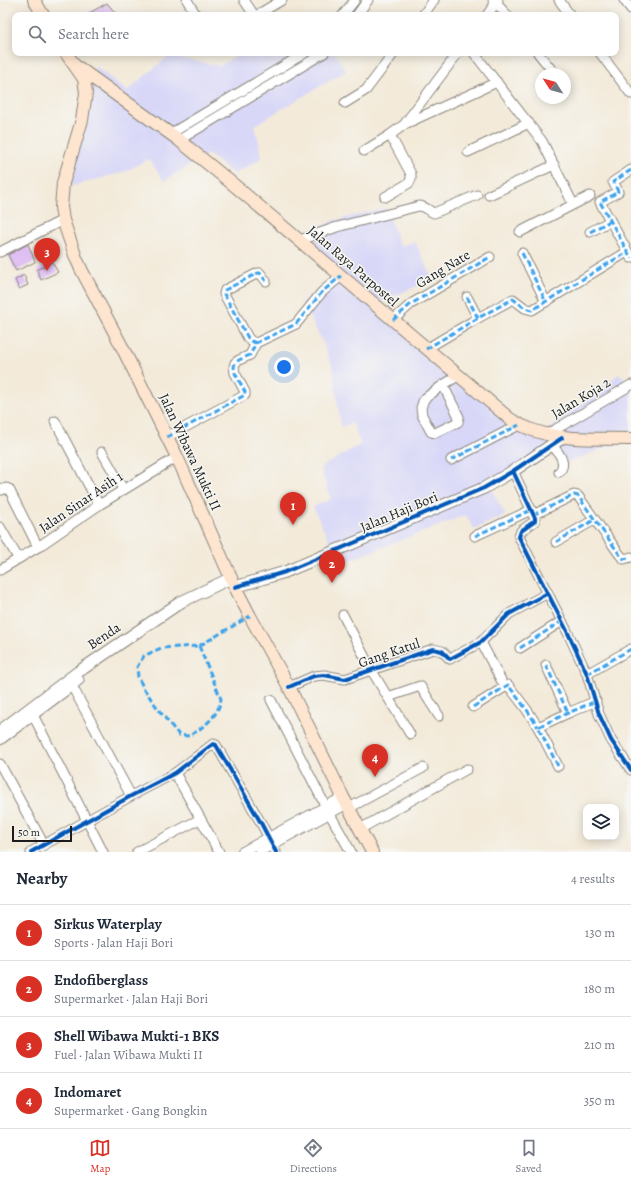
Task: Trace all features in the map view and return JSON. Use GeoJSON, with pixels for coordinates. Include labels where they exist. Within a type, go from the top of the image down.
{"type":"FeatureCollection","features":[{"type":"Feature","properties":{"kind":"main road"},"geometry":{"type":"LineString","coordinates":[[34,0],[41,12]]}},
{"type":"Feature","properties":{"kind":"main road","name":"Jalan Wibawa Mukti II"},"geometry":{"type":"LineString","coordinates":[[68,56],[84,79],[86,94],[82,120],[63,183],[61,207],[63,220],[82,271],[177,457],[233,582],[289,687],[346,803],[372,852]]}},
{"type":"Feature","properties":{"kind":"main road","name":"Jalan Raya Parpostel"},"geometry":{"type":"LineString","coordinates":[[75,64],[174,137],[300,240],[504,415],[519,425],[549,440],[562,438],[631,439]]}},
{"type":"Feature","properties":{"kind":"street"},"geometry":{"type":"LineString","coordinates":[[187,0],[194,12]]}},
{"type":"Feature","properties":{"kind":"street"},"geometry":{"type":"LineString","coordinates":[[244,0],[252,12]]}},
{"type":"Feature","properties":{"kind":"street"},"geometry":{"type":"LineString","coordinates":[[262,12],[282,0]]}},
{"type":"Feature","properties":{"kind":"street"},"geometry":{"type":"LineString","coordinates":[[345,12],[355,0]]}},
{"type":"Feature","properties":{"kind":"street"},"geometry":{"type":"LineString","coordinates":[[358,12],[368,0]]}},
{"type":"Feature","properties":{"kind":"street"},"geometry":{"type":"LineString","coordinates":[[425,12],[434,0]]}},
{"type":"Feature","properties":{"kind":"street"},"geometry":{"type":"LineString","coordinates":[[559,0],[568,12]]}},
{"type":"Feature","properties":{"kind":"street"},"geometry":{"type":"LineString","coordinates":[[624,0],[631,9]]}},
{"type":"Feature","properties":{"kind":"street"},"geometry":{"type":"LineString","coordinates":[[489,12],[496,1],[505,12]]}},
{"type":"Feature","properties":{"kind":"street"},"geometry":{"type":"LineString","coordinates":[[244,96],[301,56]]}},
{"type":"Feature","properties":{"kind":"street"},"geometry":{"type":"LineString","coordinates":[[174,137],[315,56]]}},
{"type":"Feature","properties":{"kind":"street"},"geometry":{"type":"LineString","coordinates":[[345,103],[366,90],[392,56]]}},
{"type":"Feature","properties":{"kind":"street"},"geometry":{"type":"LineString","coordinates":[[405,124],[456,56]]}},
{"type":"Feature","properties":{"kind":"street"},"geometry":{"type":"LineString","coordinates":[[476,56],[542,141],[573,204]]}},
{"type":"Feature","properties":{"kind":"street"},"geometry":{"type":"LineString","coordinates":[[540,56],[550,68]]}},
{"type":"Feature","properties":{"kind":"street"},"geometry":{"type":"LineString","coordinates":[[602,56],[631,94]]}},
{"type":"Feature","properties":{"kind":"street"},"geometry":{"type":"LineString","coordinates":[[364,151],[405,124],[497,82]]}},
{"type":"Feature","properties":{"kind":"street"},"geometry":{"type":"LineString","coordinates":[[468,152],[529,123]]}},
{"type":"Feature","properties":{"kind":"street"},"geometry":{"type":"LineString","coordinates":[[385,197],[409,183],[411,179],[411,174],[390,135]]}},
{"type":"Feature","properties":{"kind":"street"},"geometry":{"type":"LineString","coordinates":[[489,195],[554,165]]}},
{"type":"Feature","properties":{"kind":"street"},"geometry":{"type":"LineString","coordinates":[[426,349],[513,299],[525,308],[532,310],[629,255],[600,202],[618,192],[618,189],[613,182],[631,170]]}},
{"type":"Feature","properties":{"kind":"street"},"geometry":{"type":"LineString","coordinates":[[300,240],[337,227],[419,206],[422,206],[431,212],[437,212],[477,194]]}},
{"type":"Feature","properties":{"kind":"street"},"geometry":{"type":"LineString","coordinates":[[520,232],[590,196]]}},
{"type":"Feature","properties":{"kind":"street"},"geometry":{"type":"LineString","coordinates":[[0,252],[63,220]]}},
{"type":"Feature","properties":{"kind":"street"},"geometry":{"type":"LineString","coordinates":[[590,232],[610,221]]}},
{"type":"Feature","properties":{"kind":"street"},"geometry":{"type":"LineString","coordinates":[[522,253],[546,302]]}},
{"type":"Feature","properties":{"kind":"street","name":"Gang Nate"},"geometry":{"type":"LineString","coordinates":[[393,320],[411,304],[490,257]]}},
{"type":"Feature","properties":{"kind":"street"},"geometry":{"type":"LineString","coordinates":[[256,343],[248,338],[224,294],[225,290],[258,273],[262,274],[266,281]]}},
{"type":"Feature","properties":{"kind":"street"},"geometry":{"type":"LineString","coordinates":[[167,437],[245,395],[245,392],[235,373],[235,363],[238,360],[250,355],[256,343],[296,324],[322,292],[341,276]]}},
{"type":"Feature","properties":{"kind":"street"},"geometry":{"type":"LineString","coordinates":[[467,298],[478,318]]}},
{"type":"Feature","properties":{"kind":"street"},"geometry":{"type":"LineString","coordinates":[[443,385],[459,417],[458,422],[435,433],[431,432],[422,415],[421,408],[424,399],[443,385],[458,376]]}},
{"type":"Feature","properties":{"kind":"street","name":"Jalan Koja 2"},"geometry":{"type":"LineString","coordinates":[[549,440],[631,385]]}},
{"type":"Feature","properties":{"kind":"street"},"geometry":{"type":"LineString","coordinates":[[55,421],[99,505]]}},
{"type":"Feature","properties":{"kind":"street"},"geometry":{"type":"LineString","coordinates":[[451,460],[519,425]]}},
{"type":"Feature","properties":{"kind":"street"},"geometry":{"type":"LineString","coordinates":[[549,440],[558,452],[563,464],[559,472]]}},
{"type":"Feature","properties":{"kind":"street","name":"Jalan Haji Bori"},"geometry":{"type":"LineString","coordinates":[[233,582],[285,572],[484,488],[513,471],[549,440]]}},
{"type":"Feature","properties":{"kind":"street"},"geometry":{"type":"LineString","coordinates":[[102,452],[123,490]]}},
{"type":"Feature","properties":{"kind":"street","name":"Jalan Sinar Asih 1"},"geometry":{"type":"LineString","coordinates":[[0,570],[38,547],[99,505],[177,457]]}},
{"type":"Feature","properties":{"kind":"street"},"geometry":{"type":"LineString","coordinates":[[513,471],[535,521],[521,531],[519,537],[587,674],[599,714],[611,740],[631,770]]}},
{"type":"Feature","properties":{"kind":"street"},"geometry":{"type":"LineString","coordinates":[[0,488],[2,490],[6,488],[9,489],[38,547]]}},
{"type":"Feature","properties":{"kind":"street"},"geometry":{"type":"LineString","coordinates":[[476,536],[576,495],[581,499],[594,520],[620,555],[624,559],[631,557]]}},
{"type":"Feature","properties":{"kind":"street"},"geometry":{"type":"LineString","coordinates":[[556,542],[594,520]]}},
{"type":"Feature","properties":{"kind":"street"},"geometry":{"type":"LineString","coordinates":[[0,526],[18,558]]}},
{"type":"Feature","properties":{"kind":"street","name":"Benda"},"geometry":{"type":"LineString","coordinates":[[0,731],[78,672],[181,602],[233,582]]}},
{"type":"Feature","properties":{"kind":"street","name":"Gang Katul"},"geometry":{"type":"LineString","coordinates":[[289,687],[314,676],[324,675],[345,680],[433,649],[442,651],[450,659],[480,642],[509,614],[548,594]]}},
{"type":"Feature","properties":{"kind":"street"},"geometry":{"type":"LineString","coordinates":[[343,615],[372,671],[410,734]]}},
{"type":"Feature","properties":{"kind":"street"},"geometry":{"type":"LineString","coordinates":[[520,648],[562,621]]}},
{"type":"Feature","properties":{"kind":"street"},"geometry":{"type":"LineString","coordinates":[[480,642],[501,680]]}},
{"type":"Feature","properties":{"kind":"street"},"geometry":{"type":"LineString","coordinates":[[587,674],[631,649]]}},
{"type":"Feature","properties":{"kind":"street"},"geometry":{"type":"LineString","coordinates":[[546,664],[568,712]]}},
{"type":"Feature","properties":{"kind":"street"},"geometry":{"type":"LineString","coordinates":[[0,740],[79,680]]}},
{"type":"Feature","properties":{"kind":"street"},"geometry":{"type":"LineString","coordinates":[[473,707],[508,685],[538,727],[558,766]]}},
{"type":"Feature","properties":{"kind":"street"},"geometry":{"type":"LineString","coordinates":[[72,686],[131,796]]}},
{"type":"Feature","properties":{"kind":"street"},"geometry":{"type":"LineString","coordinates":[[388,697],[420,686],[439,716]]}},
{"type":"Feature","properties":{"kind":"street"},"geometry":{"type":"LineString","coordinates":[[271,700],[351,852]]}},
{"type":"Feature","properties":{"kind":"street"},"geometry":{"type":"LineString","coordinates":[[538,727],[568,712],[596,701]]}},
{"type":"Feature","properties":{"kind":"street"},"geometry":{"type":"LineString","coordinates":[[33,715],[103,852]]}},
{"type":"Feature","properties":{"kind":"street"},"geometry":{"type":"LineString","coordinates":[[31,852],[175,773],[213,744],[216,745],[272,845]]}},
{"type":"Feature","properties":{"kind":"street"},"geometry":{"type":"LineString","coordinates":[[0,764],[44,844]]}},
{"type":"Feature","properties":{"kind":"street"},"geometry":{"type":"LineString","coordinates":[[259,852],[328,810],[423,768]]}},
{"type":"Feature","properties":{"kind":"street"},"geometry":{"type":"LineString","coordinates":[[360,829],[467,769]]}},
{"type":"Feature","properties":{"kind":"street"},"geometry":{"type":"LineString","coordinates":[[175,773],[218,852]]}},
{"type":"Feature","properties":{"kind":"street"},"geometry":{"type":"LineString","coordinates":[[137,852],[200,819]]}},
{"type":"Feature","properties":{"kind":"street"},"geometry":{"type":"LineString","coordinates":[[242,852],[272,845]]}},
{"type":"Feature","properties":{"kind":"shaded area"},"geometry":{"type":"Polygon","coordinates":[[[169,56],[220,66],[236,56],[337,56],[346,71],[255,125],[262,158],[234,174],[208,154],[164,181],[149,159],[124,172],[64,188],[91,107],[95,66],[127,91],[169,56]]]}},
{"type":"Feature","properties":{"kind":"shaded area"},"geometry":{"type":"Polygon","coordinates":[[[386,208],[400,246],[415,242],[433,279],[376,304],[511,423],[541,436],[619,374],[631,383],[631,442],[621,442],[565,463],[550,446],[490,485],[505,515],[474,529],[466,515],[340,564],[313,507],[331,499],[320,468],[361,444],[352,423],[341,427],[333,369],[323,343],[302,302],[342,272],[301,238],[333,221],[386,208]]]}},
{"type":"Feature","properties":{"kind":"building"},"geometry":{"type":"Polygon","coordinates":[[[107,3],[114,12],[91,12],[107,3]]]}},
{"type":"Feature","properties":{"kind":"building"},"geometry":{"type":"Polygon","coordinates":[[[28,244],[35,262],[16,271],[8,255],[28,244]]]}},
{"type":"Feature","properties":{"kind":"building"},"geometry":{"type":"Polygon","coordinates":[[[52,262],[58,272],[41,280],[37,270],[52,262]]]}},
{"type":"Feature","properties":{"kind":"building"},"geometry":{"type":"Polygon","coordinates":[[[24,275],[28,285],[19,289],[15,280],[24,275]]]}},
{"type":"Feature","properties":{"kind":"marked path"},"geometry":{"type":"LineString","coordinates":[[631,170],[613,182],[618,192],[600,202],[631,258]]}},
{"type":"Feature","properties":{"kind":"marked path"},"geometry":{"type":"LineString","coordinates":[[590,232],[610,221]]}},
{"type":"Feature","properties":{"kind":"marked path"},"geometry":{"type":"LineString","coordinates":[[426,349],[513,299],[525,308],[532,310],[627,252]]}},
{"type":"Feature","properties":{"kind":"marked path"},"geometry":{"type":"LineString","coordinates":[[522,253],[546,302]]}},
{"type":"Feature","properties":{"kind":"marked path"},"geometry":{"type":"LineString","coordinates":[[393,320],[411,304],[490,257]]}},
{"type":"Feature","properties":{"kind":"marked path"},"geometry":{"type":"LineString","coordinates":[[256,343],[248,338],[224,294],[225,290],[258,273],[260,273],[266,281]]}},
{"type":"Feature","properties":{"kind":"marked path"},"geometry":{"type":"LineString","coordinates":[[167,437],[245,395],[245,392],[235,373],[235,363],[250,355],[256,343],[296,324],[322,292],[341,276]]}},
{"type":"Feature","properties":{"kind":"marked path"},"geometry":{"type":"LineString","coordinates":[[467,297],[478,318]]}},
{"type":"Feature","properties":{"kind":"marked path"},"geometry":{"type":"LineString","coordinates":[[451,460],[519,425]]}},
{"type":"Feature","properties":{"kind":"marked path"},"geometry":{"type":"LineString","coordinates":[[533,515],[574,495],[578,496],[620,555],[624,559],[631,557]]}},
{"type":"Feature","properties":{"kind":"marked path"},"geometry":{"type":"LineString","coordinates":[[475,536],[531,510]]}},
{"type":"Feature","properties":{"kind":"marked path"},"geometry":{"type":"LineString","coordinates":[[556,542],[594,520]]}},
{"type":"Feature","properties":{"kind":"marked path"},"geometry":{"type":"LineString","coordinates":[[199,646],[221,699],[217,711],[210,721],[189,736],[179,735],[144,689],[138,677],[137,667],[144,656],[161,648],[199,646],[250,616]]}},
{"type":"Feature","properties":{"kind":"marked path"},"geometry":{"type":"LineString","coordinates":[[520,648],[562,621]]}},
{"type":"Feature","properties":{"kind":"marked path"},"geometry":{"type":"LineString","coordinates":[[587,674],[631,649]]}},
{"type":"Feature","properties":{"kind":"marked path"},"geometry":{"type":"LineString","coordinates":[[546,665],[568,713]]}},
{"type":"Feature","properties":{"kind":"marked path"},"geometry":{"type":"LineString","coordinates":[[473,707],[508,685],[538,727]]}},
{"type":"Feature","properties":{"kind":"marked path"},"geometry":{"type":"LineString","coordinates":[[558,766],[538,727],[596,701]]}},
{"type":"Feature","properties":{"kind":"cycle path"},"geometry":{"type":"LineString","coordinates":[[235,587],[285,572],[484,488],[513,471],[562,438]]}},
{"type":"Feature","properties":{"kind":"cycle path"},"geometry":{"type":"LineString","coordinates":[[513,471],[535,518],[535,521],[521,531],[519,537],[568,633],[587,674],[599,714],[611,740],[631,770]]}},
{"type":"Feature","properties":{"kind":"cycle path"},"geometry":{"type":"LineString","coordinates":[[289,687],[314,676],[324,675],[345,679],[433,649],[442,651],[450,659],[481,642],[509,614],[548,593]]}},
{"type":"Feature","properties":{"kind":"cycle path"},"geometry":{"type":"LineString","coordinates":[[31,852],[175,773],[213,744],[216,745],[276,852]]}},
{"type":"Feature","properties":{"kind":"place","name":"Shell Wibawa Mukti-1 BKS"},"geometry":{"type":"Point","coordinates":[47,271]}},
{"type":"Feature","properties":{"kind":"place","name":"Sirkus Waterplay"},"geometry":{"type":"Point","coordinates":[293,525]}},
{"type":"Feature","properties":{"kind":"place","name":"Endofiberglass"},"geometry":{"type":"Point","coordinates":[332,583]}},
{"type":"Feature","properties":{"kind":"place","name":"Indomaret"},"geometry":{"type":"Point","coordinates":[375,777]}}]}
